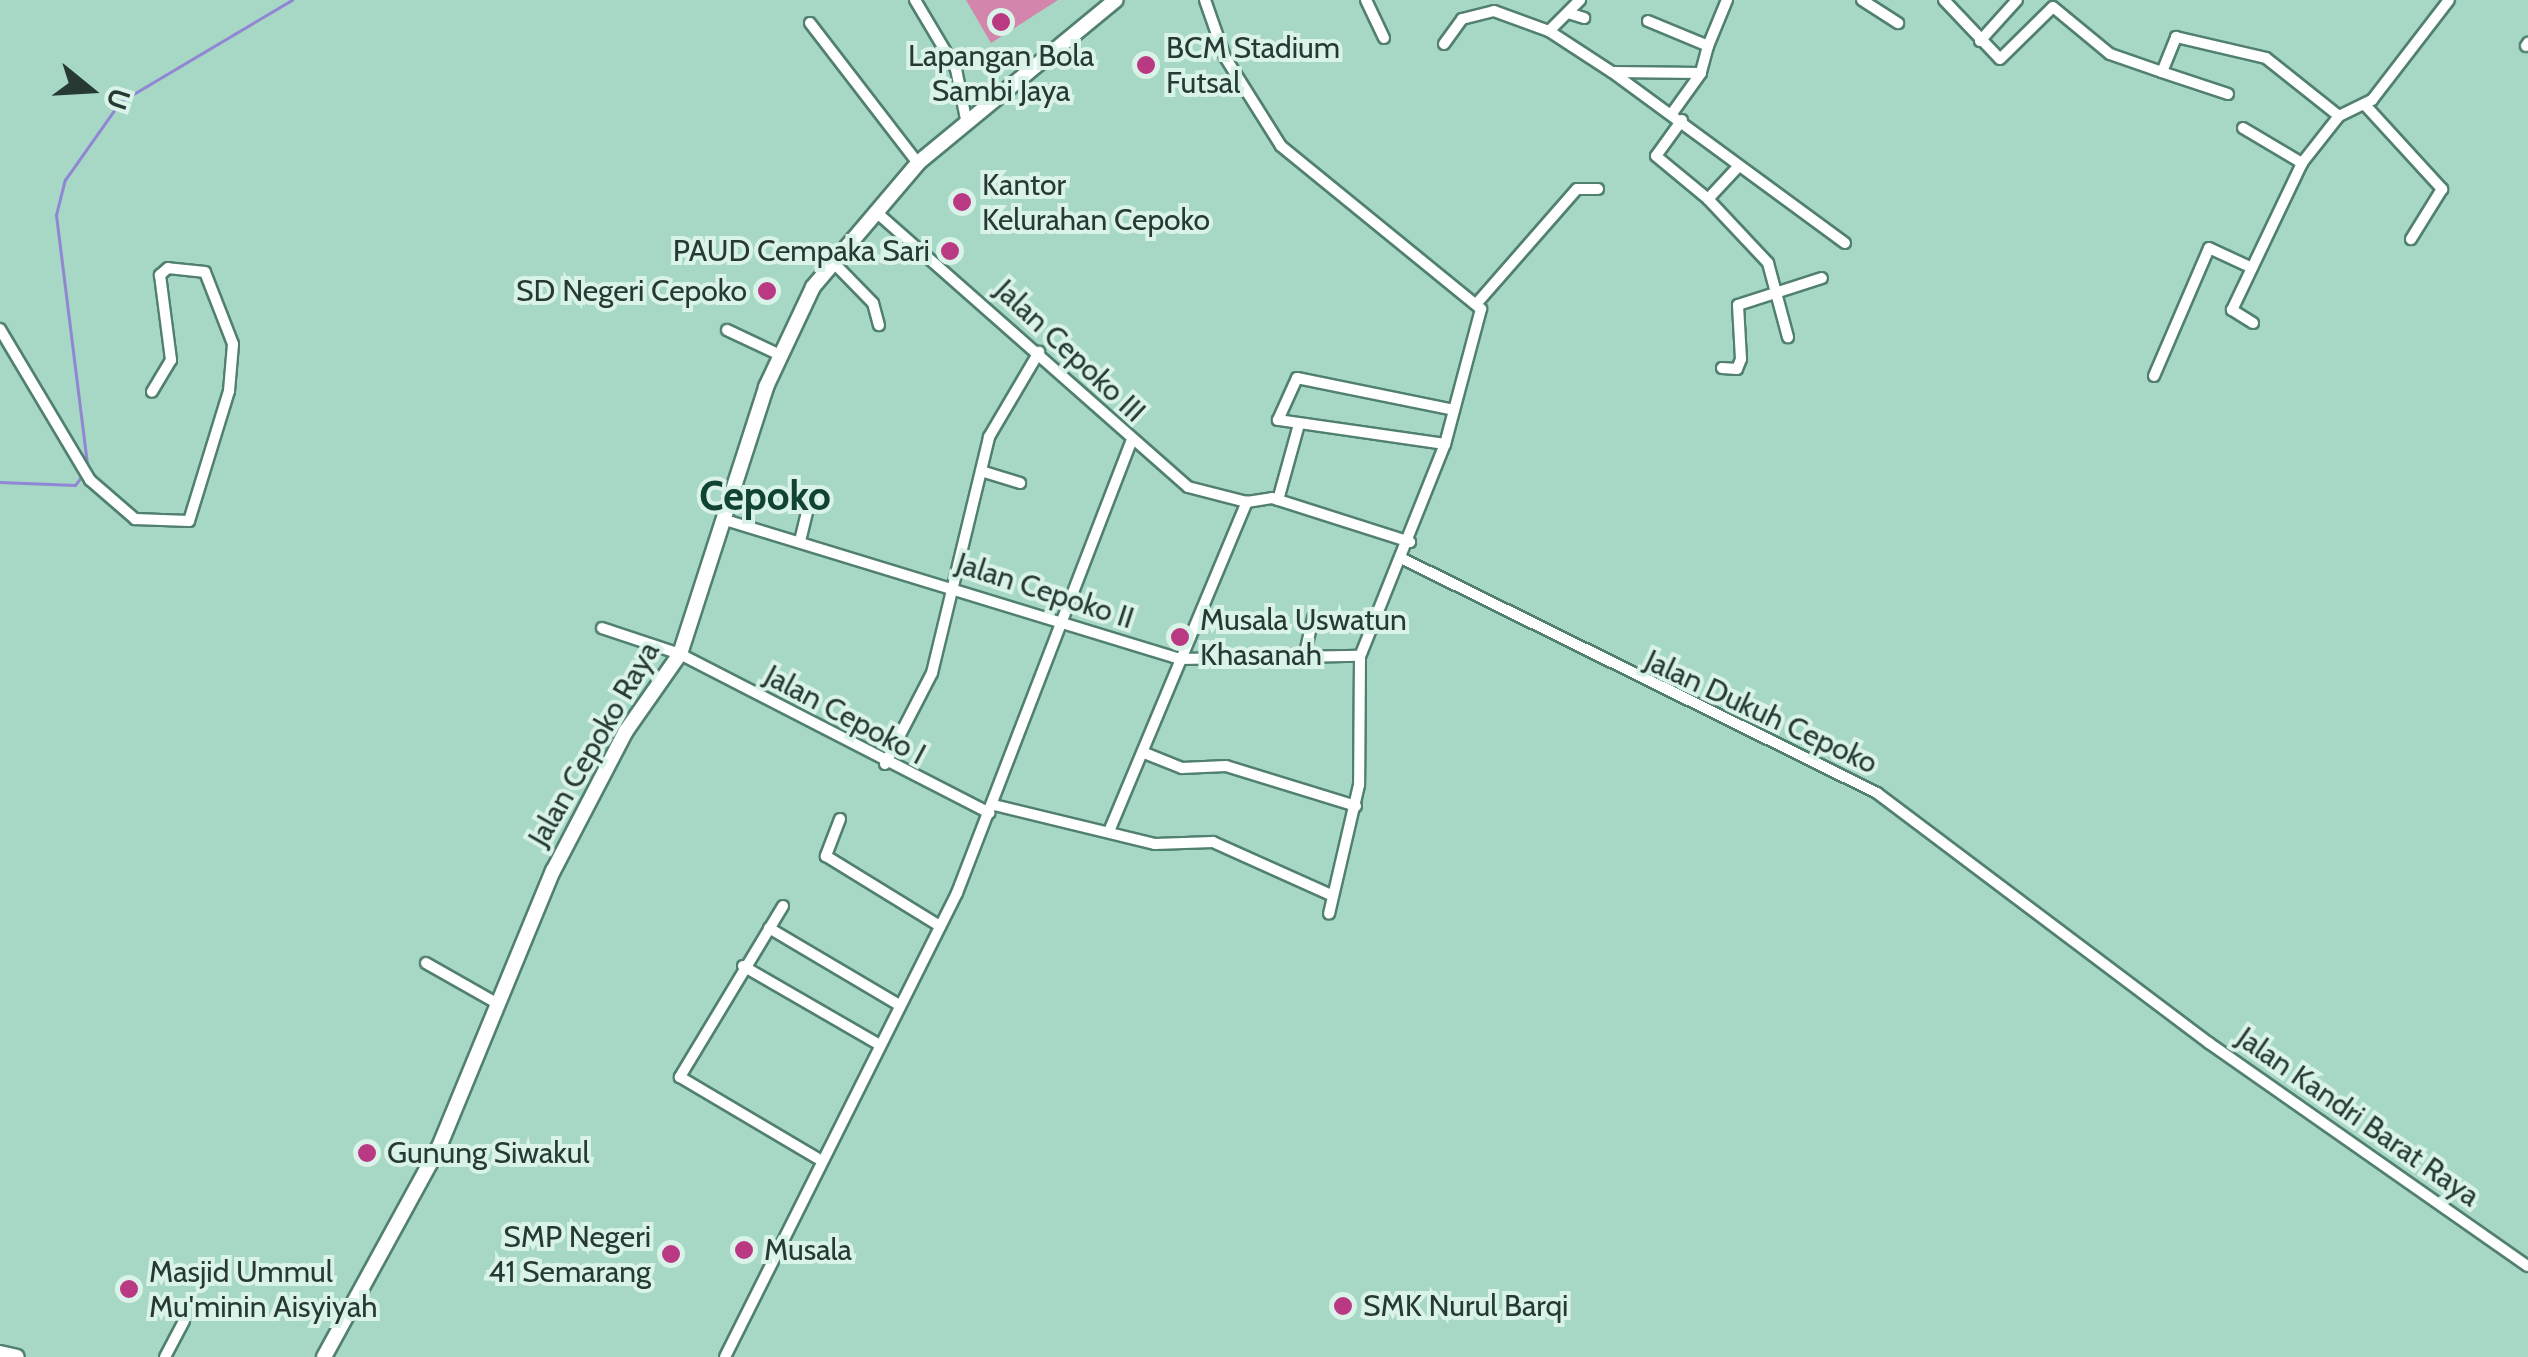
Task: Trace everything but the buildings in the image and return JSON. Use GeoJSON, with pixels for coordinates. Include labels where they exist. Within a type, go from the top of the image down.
{"type":"FeatureCollection","features":[{"type":"Feature","properties":{"kind":"main road","name":"Jalan Cepoko Raya"},"geometry":{"type":"LineString","coordinates":[[324,1357],[439,1147],[492,1002],[609,761],[680,654],[722,519],[780,356],[830,260],[918,163],[1116,0]]}},
{"type":"Feature","properties":{"kind":"main road"},"geometry":{"type":"LineString","coordinates":[[0,1353],[17,1357]]}},
{"type":"Feature","properties":{"kind":"street"},"geometry":{"type":"LineString","coordinates":[[915,0],[956,69],[966,124]]}},
{"type":"Feature","properties":{"kind":"street"},"geometry":{"type":"LineString","coordinates":[[1205,0],[1225,56],[1281,146],[1368,225],[1478,302]]}},
{"type":"Feature","properties":{"kind":"street"},"geometry":{"type":"LineString","coordinates":[[1366,0],[1384,38]]}},
{"type":"Feature","properties":{"kind":"street"},"geometry":{"type":"LineString","coordinates":[[1548,31],[1580,0]]}},
{"type":"Feature","properties":{"kind":"street"},"geometry":{"type":"LineString","coordinates":[[1726,0],[1701,73],[1656,156],[1708,199],[1768,263],[1780,289],[1788,336]]}},
{"type":"Feature","properties":{"kind":"street"},"geometry":{"type":"LineString","coordinates":[[1862,0],[1898,23]]}},
{"type":"Feature","properties":{"kind":"street"},"geometry":{"type":"LineString","coordinates":[[1944,0],[1980,42],[2003,60],[2053,7],[2110,54],[2228,94]]}},
{"type":"Feature","properties":{"kind":"street"},"geometry":{"type":"LineString","coordinates":[[1980,42],[2018,0]]}},
{"type":"Feature","properties":{"kind":"street"},"geometry":{"type":"LineString","coordinates":[[2254,323],[2232,310],[2302,163],[2339,116],[2366,106],[2448,0]]}},
{"type":"Feature","properties":{"kind":"street"},"geometry":{"type":"LineString","coordinates":[[1444,44],[1462,18],[1485,12],[1548,31],[1678,116],[1736,169],[1845,243]]}},
{"type":"Feature","properties":{"kind":"street"},"geometry":{"type":"LineString","coordinates":[[1568,14],[1584,18]]}},
{"type":"Feature","properties":{"kind":"street"},"geometry":{"type":"LineString","coordinates":[[1648,20],[1708,46]]}},
{"type":"Feature","properties":{"kind":"street"},"geometry":{"type":"LineString","coordinates":[[810,24],[918,163]]}},
{"type":"Feature","properties":{"kind":"street"},"geometry":{"type":"LineString","coordinates":[[2162,72],[2184,33],[2266,58],[2339,116]]}},
{"type":"Feature","properties":{"kind":"street"},"geometry":{"type":"LineString","coordinates":[[1612,72],[1701,73]]}},
{"type":"Feature","properties":{"kind":"street"},"geometry":{"type":"LineString","coordinates":[[2366,106],[2442,190],[2411,238]]}},
{"type":"Feature","properties":{"kind":"street"},"geometry":{"type":"LineString","coordinates":[[2243,128],[2302,163]]}},
{"type":"Feature","properties":{"kind":"street"},"geometry":{"type":"LineString","coordinates":[[1708,199],[1736,169]]}},
{"type":"Feature","properties":{"kind":"street"},"geometry":{"type":"LineString","coordinates":[[1329,914],[1356,806],[1360,656],[1410,542],[1445,444],[1478,302],[1577,189],[1598,189]]}},
{"type":"Feature","properties":{"kind":"street","name":"Jalan Cepoko III"},"geometry":{"type":"LineString","coordinates":[[874,210],[1188,487],[1247,502],[1278,500]]}},
{"type":"Feature","properties":{"kind":"street"},"geometry":{"type":"LineString","coordinates":[[2154,376],[2209,248],[2252,268]]}},
{"type":"Feature","properties":{"kind":"street"},"geometry":{"type":"LineString","coordinates":[[830,260],[873,302],[879,325]]}},
{"type":"Feature","properties":{"kind":"street"},"geometry":{"type":"LineString","coordinates":[[0,330],[90,480],[135,519],[189,521],[229,391],[233,344],[205,272],[168,268],[160,275],[171,360],[152,392]]}},
{"type":"Feature","properties":{"kind":"street"},"geometry":{"type":"LineString","coordinates":[[1722,368],[1737,370],[1741,359],[1738,304],[1822,278]]}},
{"type":"Feature","properties":{"kind":"street"},"geometry":{"type":"LineString","coordinates":[[727,330],[780,356]]}},
{"type":"Feature","properties":{"kind":"street"},"geometry":{"type":"LineString","coordinates":[[885,764],[932,673],[981,471],[1006,398],[1039,352]]}},
{"type":"Feature","properties":{"kind":"street"},"geometry":{"type":"LineString","coordinates":[[1445,444],[1298,428],[1278,420],[1297,378],[1454,410]]}},
{"type":"Feature","properties":{"kind":"street"},"geometry":{"type":"LineString","coordinates":[[1298,428],[1278,500],[1410,542]]}},
{"type":"Feature","properties":{"kind":"street"},"geometry":{"type":"LineString","coordinates":[[725,1357],[817,1158],[940,926],[992,809],[1068,624],[1131,440]]}},
{"type":"Feature","properties":{"kind":"street"},"geometry":{"type":"LineString","coordinates":[[981,471],[1020,483]]}},
{"type":"Feature","properties":{"kind":"street"},"geometry":{"type":"LineString","coordinates":[[800,541],[810,500],[823,496]]}},
{"type":"Feature","properties":{"kind":"street"},"geometry":{"type":"LineString","coordinates":[[1110,828],[1147,754],[1180,658],[1247,502]]}},
{"type":"Feature","properties":{"kind":"street","name":"Jalan Cepoko II"},"geometry":{"type":"LineString","coordinates":[[722,519],[1180,658],[1305,653],[1360,656]]}},
{"type":"Feature","properties":{"kind":"street","name":"Jalan Dukuh Cepoko"},"geometry":{"type":"LineString","coordinates":[[1403,559],[1877,793],[2208,1043]]}},
{"type":"Feature","properties":{"kind":"street"},"geometry":{"type":"LineString","coordinates":[[1305,653],[1313,616]]}},
{"type":"Feature","properties":{"kind":"street"},"geometry":{"type":"LineString","coordinates":[[602,628],[680,654]]}},
{"type":"Feature","properties":{"kind":"street","name":"Jalan Cepoko I"},"geometry":{"type":"LineString","coordinates":[[680,654],[885,764],[992,809]]}},
{"type":"Feature","properties":{"kind":"street"},"geometry":{"type":"LineString","coordinates":[[1147,754],[1182,768],[1226,766],[1356,806]]}},
{"type":"Feature","properties":{"kind":"street"},"geometry":{"type":"LineString","coordinates":[[992,809],[1110,828],[1155,844],[1213,842],[1332,895]]}},
{"type":"Feature","properties":{"kind":"street"},"geometry":{"type":"LineString","coordinates":[[840,819],[826,856],[940,926]]}},
{"type":"Feature","properties":{"kind":"street"},"geometry":{"type":"LineString","coordinates":[[783,906],[743,966],[680,1078],[817,1158]]}},
{"type":"Feature","properties":{"kind":"street"},"geometry":{"type":"LineString","coordinates":[[768,928],[898,1004]]}},
{"type":"Feature","properties":{"kind":"street"},"geometry":{"type":"LineString","coordinates":[[426,963],[492,1002]]}},
{"type":"Feature","properties":{"kind":"street"},"geometry":{"type":"LineString","coordinates":[[743,966],[878,1044]]}},
{"type":"Feature","properties":{"kind":"street","name":"Jalan Kandri Barat Raya"},"geometry":{"type":"LineString","coordinates":[[2208,1043],[2528,1266]]}},
{"type":"Feature","properties":{"kind":"street"},"geometry":{"type":"LineString","coordinates":[[164,1357],[184,1321]]}},
{"type":"Feature","properties":{"kind":"shaded area","name":"Lapangan Bola Sambi Jaya"},"geometry":{"type":"Polygon","coordinates":[[[966,0],[1058,0],[991,43],[966,0]]]}},
{"type":"Feature","properties":{"kind":"waterway"},"geometry":{"type":"LineString","coordinates":[[87,464],[56,215],[65,180],[120,102],[292,0]]}},
{"type":"Feature","properties":{"kind":"waterway"},"geometry":{"type":"LineString","coordinates":[[0,482],[75,485],[82,476]]}},
{"type":"Feature","properties":{"kind":"place","name":"Lapangan Bola Sambi Jaya"},"geometry":{"type":"Point","coordinates":[1001,22]}},
{"type":"Feature","properties":{"kind":"place","name":"BCM Stadium Futsal"},"geometry":{"type":"Point","coordinates":[1146,65]}},
{"type":"Feature","properties":{"kind":"place","name":"Kantor Kelurahan Cepoko"},"geometry":{"type":"Point","coordinates":[962,202]}},
{"type":"Feature","properties":{"kind":"place","name":"PAUD Cempaka Sari"},"geometry":{"type":"Point","coordinates":[950,251]}},
{"type":"Feature","properties":{"kind":"place","name":"SD Negeri Cepoko"},"geometry":{"type":"Point","coordinates":[767,291]}},
{"type":"Feature","properties":{"kind":"place","name":"Musala Uswatun Khasanah"},"geometry":{"type":"Point","coordinates":[1180,637]}},
{"type":"Feature","properties":{"kind":"place","name":"Gunung Siwakul"},"geometry":{"type":"Point","coordinates":[367,1153]}},
{"type":"Feature","properties":{"kind":"place","name":"Musala"},"geometry":{"type":"Point","coordinates":[744,1250]}},
{"type":"Feature","properties":{"kind":"place","name":"SMP Negeri 41 Semarang"},"geometry":{"type":"Point","coordinates":[671,1254]}},
{"type":"Feature","properties":{"kind":"place","name":"Masjid Ummul Mu'minin Aisyiyah"},"geometry":{"type":"Point","coordinates":[129,1289]}},
{"type":"Feature","properties":{"kind":"place","name":"SMK Nurul Barqi"},"geometry":{"type":"Point","coordinates":[1343,1306]}},
{"type":"Feature","properties":{"kind":"district","name":"Cepoko"},"geometry":{"type":"Point","coordinates":[765,496]}}]}
